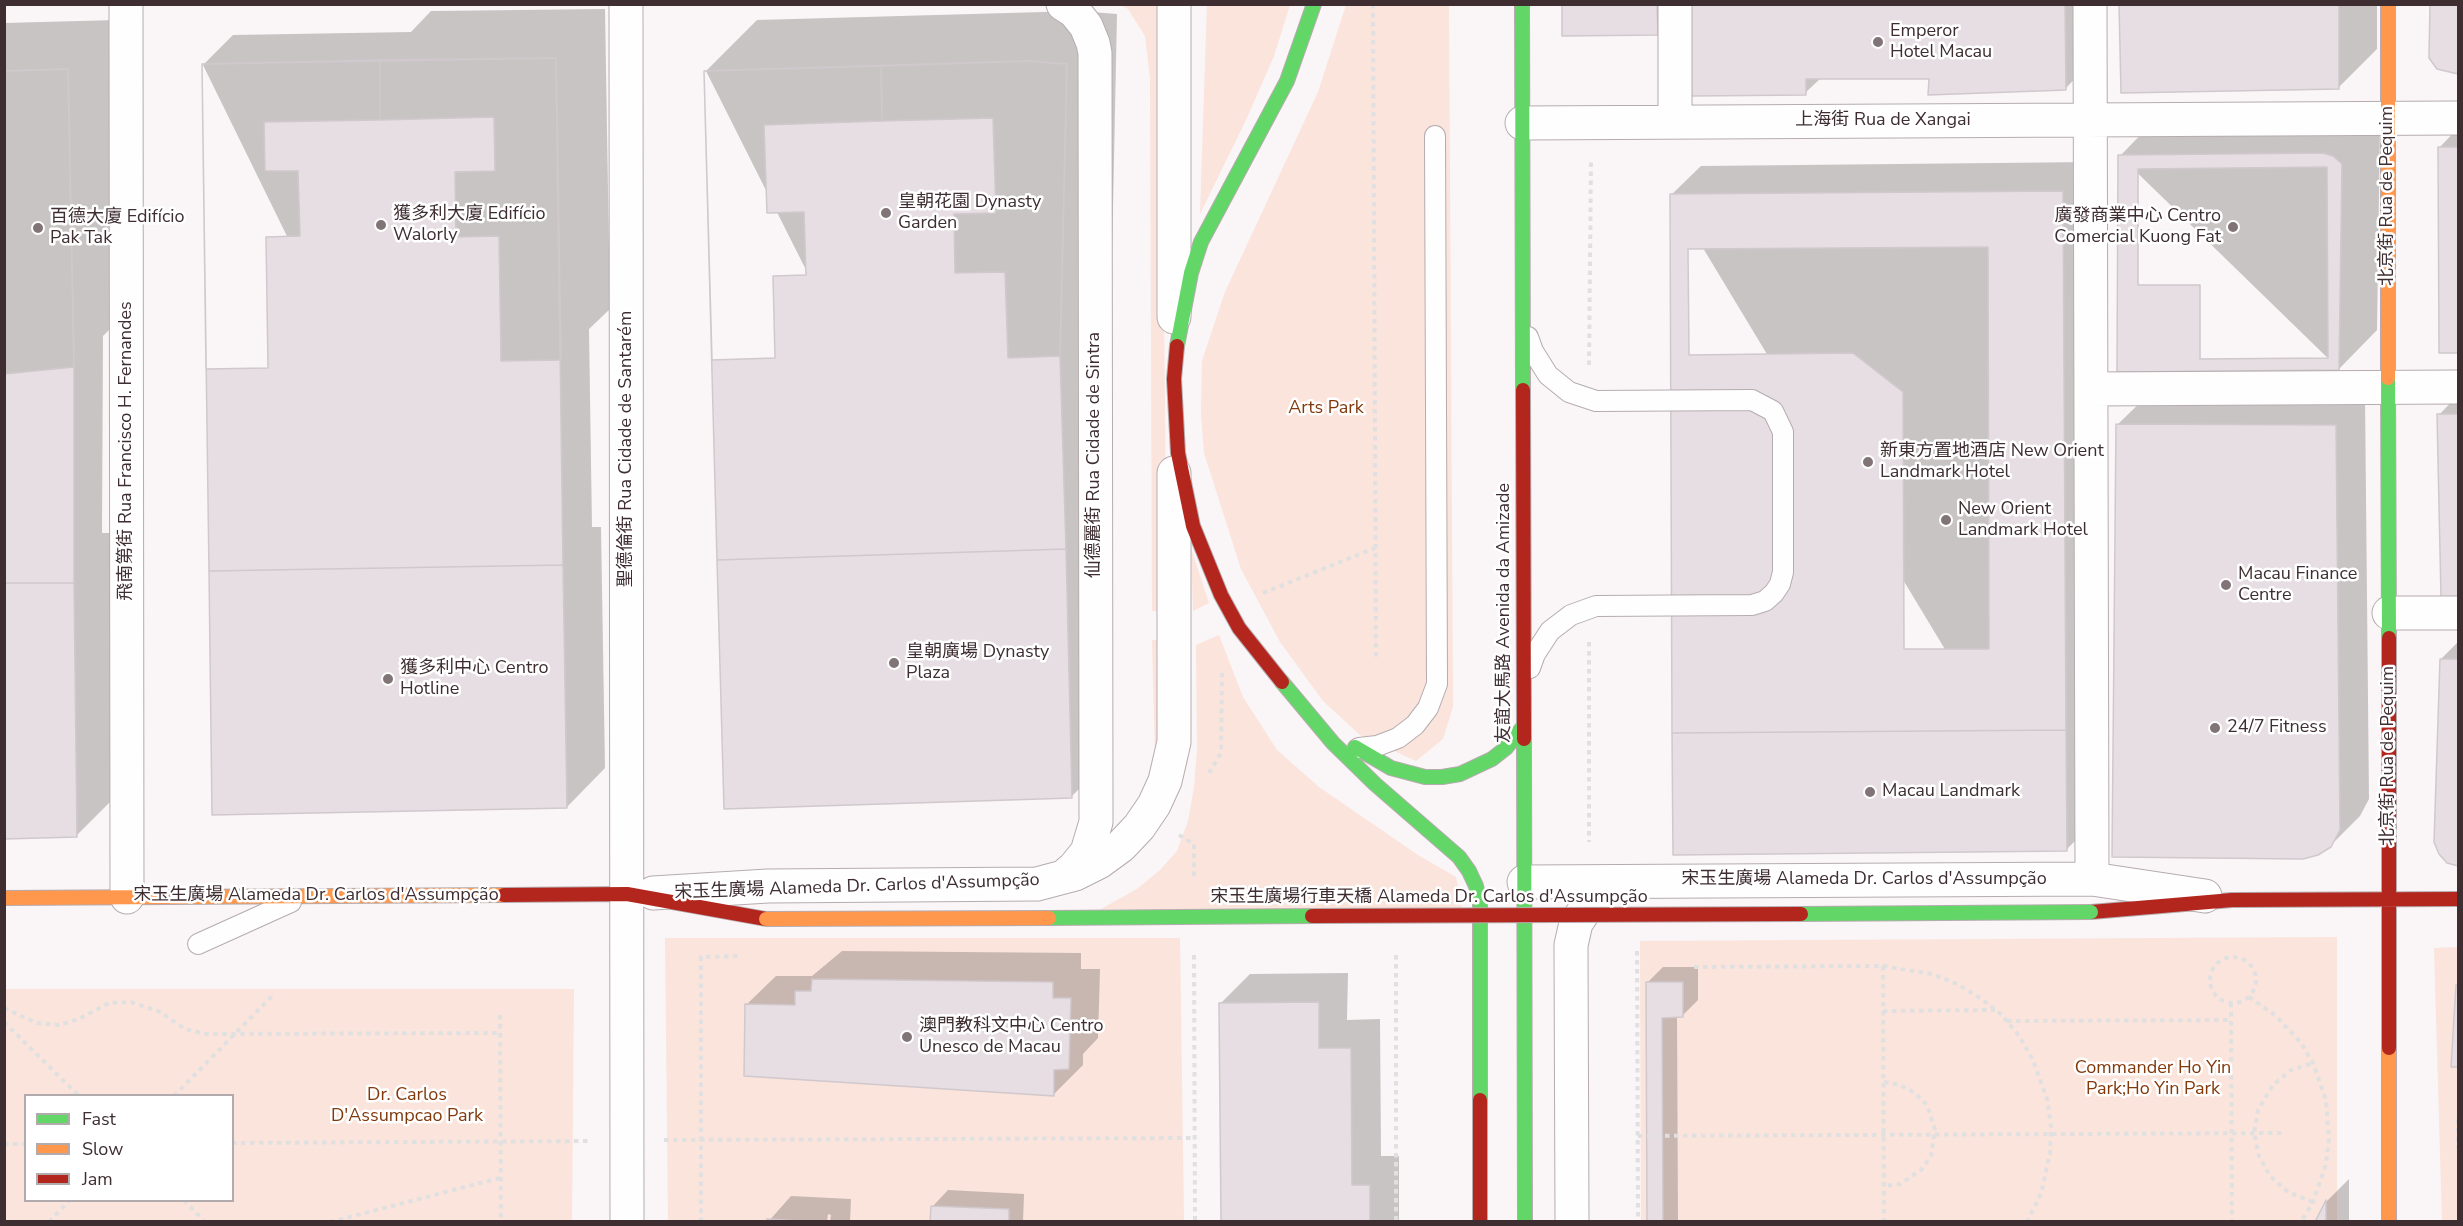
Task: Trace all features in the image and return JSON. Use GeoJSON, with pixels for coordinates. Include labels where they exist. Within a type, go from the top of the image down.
{"type":"FeatureCollection","features":[{"type":"Feature","properties":{"kind":"main road"},"geometry":{"type":"LineString","coordinates":[[1314,4],[1287,81],[1201,242],[1183,308],[1174,379],[1174,416],[1178,453],[1194,526],[1206,561],[1228,607],[1255,651],[1333,743],[1375,784],[1459,857],[1476,886],[1480,903],[1480,1221]]}},
{"type":"Feature","properties":{"kind":"main road","name":"友誼大馬路 Avenida da Amizade"},"geometry":{"type":"LineString","coordinates":[[1522,4],[1525,1221]]}},
{"type":"Feature","properties":{"kind":"main road","name":"北京街 Rua de Pequim"},"geometry":{"type":"LineString","coordinates":[[2388,4],[2390,1221]]}},
{"type":"Feature","properties":{"kind":"main road"},"geometry":{"type":"LineString","coordinates":[[1284,687],[1338,739],[1391,768],[1425,777],[1442,777],[1469,771],[1492,759],[1506,748],[1524,727]]}},
{"type":"Feature","properties":{"kind":"main road","name":"宋玉生廣場 Alameda Dr. Carlos d'Assumpção"},"geometry":{"type":"LineString","coordinates":[[4,898],[627,894],[766,919]]}},
{"type":"Feature","properties":{"kind":"main road","name":"宋玉生廣場 Alameda Dr. Carlos d'Assumpção"},"geometry":{"type":"LineString","coordinates":[[2091,912],[2232,900],[2458,899]]}},
{"type":"Feature","properties":{"kind":"main road","name":"宋玉生廣場行車天橋 Alameda Dr. Carlos d'Assumpção"},"geometry":{"type":"LineString","coordinates":[[766,919],[2091,912]]}},
{"type":"Feature","properties":{"kind":"street","name":"飛南第街 Rua Francisco H. Fernandes"},"geometry":{"type":"LineString","coordinates":[[126,4],[127,897]]}},
{"type":"Feature","properties":{"kind":"street","name":"聖德倫街 Rua Cidade de Santarém"},"geometry":{"type":"LineString","coordinates":[[626,4],[627,894]]}},
{"type":"Feature","properties":{"kind":"street"},"geometry":{"type":"LineString","coordinates":[[1174,4],[1174,379]]}},
{"type":"Feature","properties":{"kind":"street"},"geometry":{"type":"LineString","coordinates":[[1675,4],[1675,122]]}},
{"type":"Feature","properties":{"kind":"street"},"geometry":{"type":"LineString","coordinates":[[2090,4],[2092,879]]}},
{"type":"Feature","properties":{"kind":"street","name":"仙德麗街 Rua Cidade de Sintra"},"geometry":{"type":"LineString","coordinates":[[1050,881],[1066,874],[1081,861],[1092,842],[1096,822],[1095,53],[1090,34],[1071,11]]}},
{"type":"Feature","properties":{"kind":"street","name":"上海街 Rua de Xangai"},"geometry":{"type":"LineString","coordinates":[[1522,123],[2458,118]]}},
{"type":"Feature","properties":{"kind":"street"},"geometry":{"type":"LineString","coordinates":[[2091,389],[2458,387]]}},
{"type":"Feature","properties":{"kind":"street"},"geometry":{"type":"LineString","coordinates":[[1050,881],[1087,868],[1121,846],[1139,827],[1154,805],[1169,768],[1175,729],[1174,416]]}},
{"type":"Feature","properties":{"kind":"street"},"geometry":{"type":"LineString","coordinates":[[2389,613],[2458,613]]}},
{"type":"Feature","properties":{"kind":"street","name":"宋玉生廣場 Alameda Dr. Carlos d'Assumpção"},"geometry":{"type":"LineString","coordinates":[[1524,882],[2092,879],[2232,900]]}},
{"type":"Feature","properties":{"kind":"street","name":"宋玉生廣場 Alameda Dr. Carlos d'Assumpção"},"geometry":{"type":"LineString","coordinates":[[627,894],[768,886],[1024,885],[1050,881]]}},
{"type":"Feature","properties":{"kind":"street","name":"宋玉生廣場 Alameda Dr. Carlos d'Assumpção"},"geometry":{"type":"LineString","coordinates":[[1572,1221],[1573,934],[1582,913],[1596,897],[1615,886],[1637,882]]}},
{"type":"Feature","properties":{"kind":"street"},"geometry":{"type":"LineString","coordinates":[[627,894],[627,1221]]}},
{"type":"Feature","properties":{"kind":"lane"},"geometry":{"type":"LineString","coordinates":[[1356,748],[1377,746],[1398,738],[1415,725],[1428,708],[1437,684],[1435,136]]}},
{"type":"Feature","properties":{"kind":"lane"},"geometry":{"type":"LineString","coordinates":[[1523,320],[1533,351],[1548,375],[1569,392],[1596,401],[1752,400],[1773,411],[1783,432],[1783,572],[1780,584],[1774,593],[1765,601],[1752,605],[1596,606],[1571,615],[1550,631],[1535,654],[1523,686]]}},
{"type":"Feature","properties":{"kind":"lane"},"geometry":{"type":"LineString","coordinates":[[198,944],[304,896]]}},
{"type":"Feature","properties":{"kind":"path"},"geometry":{"type":"LineString","coordinates":[[1373,4],[1376,658]]}},
{"type":"Feature","properties":{"kind":"path"},"geometry":{"type":"LineString","coordinates":[[1589,399],[1591,162]]}},
{"type":"Feature","properties":{"kind":"path"},"geometry":{"type":"LineString","coordinates":[[1228,607],[1375,548]]}},
{"type":"Feature","properties":{"kind":"path"},"geometry":{"type":"LineString","coordinates":[[1589,609],[1589,882]]}},
{"type":"Feature","properties":{"kind":"path"},"geometry":{"type":"LineString","coordinates":[[1194,844],[1194,888]]}},
{"type":"Feature","properties":{"kind":"path"},"geometry":{"type":"LineString","coordinates":[[1637,950],[1638,1221]]}},
{"type":"Feature","properties":{"kind":"path"},"geometry":{"type":"LineString","coordinates":[[1396,953],[1396,1221]]}},
{"type":"Feature","properties":{"kind":"path"},"geometry":{"type":"LineString","coordinates":[[1194,954],[1194,1221]]}},
{"type":"Feature","properties":{"kind":"path"},"geometry":{"type":"LineString","coordinates":[[701,957],[701,1221]]}},
{"type":"Feature","properties":{"kind":"path"},"geometry":{"type":"LineString","coordinates":[[2235,957],[2246,960],[2253,969],[2256,981],[2255,988],[2249,997],[2242,1002],[2231,1004],[2215,996],[2209,982],[2214,967],[2227,958],[2235,957]]}},
{"type":"Feature","properties":{"kind":"path"},"geometry":{"type":"LineString","coordinates":[[1694,967],[1883,966],[1919,970],[1945,978],[1975,994],[1996,1010],[2027,1048],[2039,1072],[2047,1099],[2051,1134],[2050,1153],[2045,1180],[2027,1221]]}},
{"type":"Feature","properties":{"kind":"path"},"geometry":{"type":"LineString","coordinates":[[1883,966],[1884,1221]]}},
{"type":"Feature","properties":{"kind":"path"},"geometry":{"type":"LineString","coordinates":[[175,1094],[273,995]]}},
{"type":"Feature","properties":{"kind":"path"},"geometry":{"type":"LineString","coordinates":[[2249,997],[2284,1023],[2301,1043],[2313,1063],[2326,1100],[2329,1138],[2323,1176],[2313,1202],[2301,1221]]}},
{"type":"Feature","properties":{"kind":"path"},"geometry":{"type":"LineString","coordinates":[[4,1008],[37,1023],[59,1025],[80,1019],[110,1003],[131,1002],[151,1007],[185,1029],[196,1032],[235,1034],[500,1033]]}},
{"type":"Feature","properties":{"kind":"path"},"geometry":{"type":"LineString","coordinates":[[2231,1004],[2232,1221]]}},
{"type":"Feature","properties":{"kind":"path"},"geometry":{"type":"LineString","coordinates":[[1883,1011],[1996,1010]]}},
{"type":"Feature","properties":{"kind":"path"},"geometry":{"type":"LineString","coordinates":[[501,1015],[501,1221]]}},
{"type":"Feature","properties":{"kind":"path"},"geometry":{"type":"LineString","coordinates":[[2007,1021],[2231,1020]]}},
{"type":"Feature","properties":{"kind":"path"},"geometry":{"type":"LineString","coordinates":[[4,1022],[77,1094]]}},
{"type":"Feature","properties":{"kind":"path"},"geometry":{"type":"LineString","coordinates":[[2313,1063],[2291,1070],[2273,1085],[2258,1110],[2254,1133],[2260,1161],[2270,1176],[2288,1192],[2313,1202]]}},
{"type":"Feature","properties":{"kind":"path"},"geometry":{"type":"LineString","coordinates":[[1884,1082],[1900,1085],[1922,1099],[1931,1114],[1935,1134],[1931,1156],[1921,1170],[1900,1184],[1884,1186]]}},
{"type":"Feature","properties":{"kind":"path"},"geometry":{"type":"LineString","coordinates":[[2458,1119],[2458,1148]]}},
{"type":"Feature","properties":{"kind":"path"},"geometry":{"type":"LineString","coordinates":[[1638,1136],[2283,1132]]}},
{"type":"Feature","properties":{"kind":"path"},"geometry":{"type":"LineString","coordinates":[[701,1140],[1194,1138]]}},
{"type":"Feature","properties":{"kind":"path"},"geometry":{"type":"LineString","coordinates":[[234,1143],[550,1141]]}},
{"type":"Feature","properties":{"kind":"path"},"geometry":{"type":"LineString","coordinates":[[4,1144],[24,1144]]}},
{"type":"Feature","properties":{"kind":"path"},"geometry":{"type":"LineString","coordinates":[[330,1221],[500,1178]]}},
{"type":"Feature","properties":{"kind":"path"},"geometry":{"type":"LineString","coordinates":[[49,1221],[68,1202]]}},
{"type":"Feature","properties":{"kind":"path"},"geometry":{"type":"LineString","coordinates":[[186,1202],[205,1221]]}},
{"type":"Feature","properties":{"kind":"green space"},"geometry":{"type":"Polygon","coordinates":[[[1121,5],[1161,5],[1167,611],[1152,611],[1150,78],[1145,36],[1128,9],[1121,5]]]}},
{"type":"Feature","properties":{"kind":"green space"},"geometry":{"type":"Polygon","coordinates":[[[1207,5],[1290,5],[1274,56],[1200,214],[1207,5]]]}},
{"type":"Feature","properties":{"kind":"green space","name":"Arts Park"},"geometry":{"type":"Polygon","coordinates":[[[1346,5],[1449,5],[1453,707],[1443,739],[1416,761],[1360,735],[1323,701],[1280,642],[1241,569],[1204,453],[1201,413],[1202,361],[1225,292],[1318,92],[1346,5]]]}},
{"type":"Feature","properties":{"kind":"green space"},"geometry":{"type":"Polygon","coordinates":[[[1191,548],[1209,603],[1193,611],[1191,548]]]}},
{"type":"Feature","properties":{"kind":"green space"},"geometry":{"type":"Polygon","coordinates":[[[1219,635],[1243,697],[1277,750],[1319,787],[1418,855],[1456,877],[1463,912],[1101,909],[1137,889],[1160,870],[1177,851],[1188,821],[1194,787],[1197,749],[1196,645],[1219,635]]]}},
{"type":"Feature","properties":{"kind":"green space"},"geometry":{"type":"Polygon","coordinates":[[[1152,640],[1166,640],[1165,754],[1155,756],[1152,640]]]}},
{"type":"Feature","properties":{"kind":"green space","name":"Commander Ho Yin Park;Ho Yin Park"},"geometry":{"type":"Polygon","coordinates":[[[2337,937],[2337,1221],[1641,1221],[1640,941],[2337,937]]]}},
{"type":"Feature","properties":{"kind":"green space"},"geometry":{"type":"Polygon","coordinates":[[[665,938],[1180,938],[1184,1221],[668,1221],[665,938]]]}},
{"type":"Feature","properties":{"kind":"green space"},"geometry":{"type":"Polygon","coordinates":[[[2458,947],[2458,1221],[2442,1221],[2434,948],[2458,947]]]}},
{"type":"Feature","properties":{"kind":"green space","name":"Dr. Carlos D'Assumpcao Park"},"geometry":{"type":"Polygon","coordinates":[[[5,989],[574,989],[572,1221],[5,1221],[5,989]]]}},
{"type":"Feature","properties":{"kind":"building"},"geometry":{"type":"Polygon","coordinates":[[[1562,4],[1657,4],[1658,35],[1562,36],[1562,4]]]}},
{"type":"Feature","properties":{"kind":"building","name":"Emperor Hotel Macau"},"geometry":{"type":"Polygon","coordinates":[[[1690,4],[2065,4],[2066,90],[1928,95],[1929,79],[1806,79],[1806,95],[1691,96],[1690,4]]]}},
{"type":"Feature","properties":{"kind":"building"},"geometry":{"type":"Polygon","coordinates":[[[2119,4],[2339,4],[2339,89],[2121,93],[2119,4]]]}},
{"type":"Feature","properties":{"kind":"building"},"geometry":{"type":"Polygon","coordinates":[[[2430,4],[2458,4],[2458,74],[2437,69],[2429,58],[2430,4]]]}},
{"type":"Feature","properties":{"kind":"building"},"geometry":{"type":"Polygon","coordinates":[[[556,58],[561,360],[501,361],[499,236],[456,237],[455,172],[495,171],[494,117],[380,120],[380,60],[556,58]]]}},
{"type":"Feature","properties":{"kind":"building","name":"獲多利大廈 Edifício Walorly"},"geometry":{"type":"Polygon","coordinates":[[[556,58],[563,565],[209,571],[202,64],[556,58]]]}},
{"type":"Feature","properties":{"kind":"building"},"geometry":{"type":"Polygon","coordinates":[[[380,60],[380,120],[264,122],[265,171],[298,171],[300,236],[266,237],[268,368],[206,369],[202,64],[380,60]]]}},
{"type":"Feature","properties":{"kind":"building"},"geometry":{"type":"Polygon","coordinates":[[[1027,61],[1067,64],[1060,356],[1008,358],[1005,272],[955,273],[954,214],[996,213],[993,118],[882,121],[881,66],[1027,61]]]}},
{"type":"Feature","properties":{"kind":"building","name":"皇朝花園 Dynasty Garden"},"geometry":{"type":"Polygon","coordinates":[[[1027,61],[1067,64],[1060,356],[1066,549],[717,560],[704,71],[1027,61]]]}},
{"type":"Feature","properties":{"kind":"building"},"geometry":{"type":"Polygon","coordinates":[[[881,66],[882,121],[764,125],[767,213],[804,212],[806,275],[773,276],[775,358],[712,360],[704,71],[881,66]]]}},
{"type":"Feature","properties":{"kind":"building"},"geometry":{"type":"Polygon","coordinates":[[[68,69],[74,367],[4,374],[4,71],[68,69]]]}},
{"type":"Feature","properties":{"kind":"building","name":"百德大廈 Edifício Pak Tak"},"geometry":{"type":"Polygon","coordinates":[[[68,69],[74,367],[74,583],[4,583],[4,71],[68,69]]]}},
{"type":"Feature","properties":{"kind":"building"},"geometry":{"type":"Polygon","coordinates":[[[2438,147],[2458,147],[2458,353],[2439,353],[2438,147]]]}},
{"type":"Feature","properties":{"kind":"building","name":"廣發商業中心 Centro Comercial Kuong Fat"},"geometry":{"type":"Polygon","coordinates":[[[2323,153],[2333,156],[2342,164],[2339,370],[2117,372],[2118,155],[2323,153]]]}},
{"type":"Feature","properties":{"kind":"building","name":"廣發商業中心 Centro Comercial Kuong Fat"},"geometry":{"type":"Polygon","coordinates":[[[2327,167],[2328,358],[2200,359],[2200,285],[2138,285],[2138,169],[2327,167]]]}},
{"type":"Feature","properties":{"kind":"building","name":"新東方置地酒店 New Orient Landmark Hotel"},"geometry":{"type":"Polygon","coordinates":[[[2063,191],[2066,730],[1672,733],[1670,194],[2063,191]]]}},
{"type":"Feature","properties":{"kind":"building","name":"New Orient Landmark Hotel"},"geometry":{"type":"Polygon","coordinates":[[[1988,247],[1989,649],[1904,649],[1903,392],[1853,353],[1689,355],[1688,249],[1988,247]]]}},
{"type":"Feature","properties":{"kind":"building"},"geometry":{"type":"Polygon","coordinates":[[[2437,414],[2458,414],[2458,597],[2441,597],[2437,414]]]}},
{"type":"Feature","properties":{"kind":"building","name":"Macau Finance Centre"},"geometry":{"type":"Polygon","coordinates":[[[2116,424],[2336,425],[2340,830],[2331,847],[2318,855],[2303,859],[2112,857],[2116,424]]]}},
{"type":"Feature","properties":{"kind":"building","name":"皇朝廣場 Dynasty Plaza"},"geometry":{"type":"Polygon","coordinates":[[[1066,549],[1072,798],[724,809],[717,560],[1066,549]]]}},
{"type":"Feature","properties":{"kind":"building","name":"獲多利中心 Centro Hotline"},"geometry":{"type":"Polygon","coordinates":[[[563,565],[567,808],[212,815],[209,571],[563,565]]]}},
{"type":"Feature","properties":{"kind":"building"},"geometry":{"type":"Polygon","coordinates":[[[4,583],[74,583],[77,837],[4,839],[4,583]]]}},
{"type":"Feature","properties":{"kind":"building"},"geometry":{"type":"Polygon","coordinates":[[[2440,659],[2458,659],[2458,866],[2447,863],[2439,854],[2434,842],[2440,659]]]}},
{"type":"Feature","properties":{"kind":"building","name":"Macau Landmark"},"geometry":{"type":"Polygon","coordinates":[[[2066,730],[2067,851],[1673,855],[1672,733],[2066,730]]]}},
{"type":"Feature","properties":{"kind":"building","name":"澳門教科文中心 Centro Unesco de Macau"},"geometry":{"type":"Polygon","coordinates":[[[812,979],[1053,982],[1053,998],[1071,998],[1069,1069],[1054,1070],[1054,1096],[744,1076],[745,1004],[795,1005],[795,991],[811,991],[812,979]]]}},
{"type":"Feature","properties":{"kind":"building"},"geometry":{"type":"Polygon","coordinates":[[[1646,982],[1683,982],[1683,1017],[1662,1018],[1663,1222],[1647,1222],[1646,982]]]}},
{"type":"Feature","properties":{"kind":"building"},"geometry":{"type":"Polygon","coordinates":[[[2456,985],[2458,985],[2458,1067],[2451,1067],[2456,985]]]}},
{"type":"Feature","properties":{"kind":"building"},"geometry":{"type":"Polygon","coordinates":[[[1319,1002],[1319,1048],[1351,1048],[1352,1185],[1370,1185],[1370,1222],[1221,1222],[1219,1003],[1319,1002]]]}},
{"type":"Feature","properties":{"kind":"building"},"geometry":{"type":"Polygon","coordinates":[[[2326,1200],[2326,1222],[2315,1222],[2326,1200]]]}},
{"type":"Feature","properties":{"kind":"building"},"geometry":{"type":"Polygon","coordinates":[[[931,1206],[1009,1209],[1009,1222],[930,1222],[931,1206]]]}},
{"type":"Feature","properties":{"kind":"building"},"geometry":{"type":"Polygon","coordinates":[[[767,1219],[818,1222],[767,1222],[767,1219]]]}},
{"type":"Feature","properties":{"kind":"traffic: fast"},"geometry":{"type":"LineString","coordinates":[[1177,346],[1191,273],[1201,242],[1287,81],[1314,4]]}},
{"type":"Feature","properties":{"kind":"traffic: fast"},"geometry":{"type":"LineString","coordinates":[[1522,4],[1523,390]]}},
{"type":"Feature","properties":{"kind":"traffic: fast"},"geometry":{"type":"LineString","coordinates":[[2388,378],[2389,638]]}},
{"type":"Feature","properties":{"kind":"traffic: fast"},"geometry":{"type":"LineString","coordinates":[[1282,682],[1333,743],[1375,784],[1459,857],[1469,871],[1480,903],[1480,1100]]}},
{"type":"Feature","properties":{"kind":"traffic: fast"},"geometry":{"type":"LineString","coordinates":[[1355,747],[1391,768],[1425,777],[1442,777],[1460,774],[1492,759],[1506,748],[1523,727]]}},
{"type":"Feature","properties":{"kind":"traffic: fast"},"geometry":{"type":"LineString","coordinates":[[1524,739],[1525,1222]]}},
{"type":"Feature","properties":{"kind":"traffic: fast"},"geometry":{"type":"LineString","coordinates":[[1801,914],[2091,912]]}},
{"type":"Feature","properties":{"kind":"traffic: fast"},"geometry":{"type":"LineString","coordinates":[[1049,918],[1312,916]]}},
{"type":"Feature","properties":{"kind":"traffic: slow"},"geometry":{"type":"LineString","coordinates":[[2388,4],[2388,378]]}},
{"type":"Feature","properties":{"kind":"traffic: slow"},"geometry":{"type":"LineString","coordinates":[[4,898],[504,895]]}},
{"type":"Feature","properties":{"kind":"traffic: slow"},"geometry":{"type":"LineString","coordinates":[[766,919],[1049,918]]}},
{"type":"Feature","properties":{"kind":"traffic: slow"},"geometry":{"type":"LineString","coordinates":[[2389,1048],[2389,1222]]}},
{"type":"Feature","properties":{"kind":"traffic: jam"},"geometry":{"type":"LineString","coordinates":[[1177,346],[1174,379],[1178,453],[1193,526],[1221,595],[1239,628],[1282,682]]}},
{"type":"Feature","properties":{"kind":"traffic: jam"},"geometry":{"type":"LineString","coordinates":[[1523,390],[1524,739]]}},
{"type":"Feature","properties":{"kind":"traffic: jam"},"geometry":{"type":"LineString","coordinates":[[2389,638],[2389,1048]]}},
{"type":"Feature","properties":{"kind":"traffic: jam"},"geometry":{"type":"LineString","coordinates":[[504,895],[627,894],[766,919]]}},
{"type":"Feature","properties":{"kind":"traffic: jam"},"geometry":{"type":"LineString","coordinates":[[2091,912],[2232,900],[2458,899]]}},
{"type":"Feature","properties":{"kind":"traffic: jam"},"geometry":{"type":"LineString","coordinates":[[1312,916],[1801,914]]}},
{"type":"Feature","properties":{"kind":"traffic: jam"},"geometry":{"type":"LineString","coordinates":[[1480,1100],[1480,1222]]}},
{"type":"Feature","properties":{"kind":"place","name":"Emperor Hotel Macau"},"geometry":{"type":"Point","coordinates":[1878,42]}},
{"type":"Feature","properties":{"kind":"place","name":"皇朝花園 Dynasty Garden"},"geometry":{"type":"Point","coordinates":[886,213]}},
{"type":"Feature","properties":{"kind":"place","name":"獲多利大廈 Edifício Walorly"},"geometry":{"type":"Point","coordinates":[381,225]}},
{"type":"Feature","properties":{"kind":"place","name":"廣發商業中心 Centro Comercial Kuong Fat"},"geometry":{"type":"Point","coordinates":[2233,227]}},
{"type":"Feature","properties":{"kind":"place","name":"百德大廈 Edifício Pak Tak"},"geometry":{"type":"Point","coordinates":[38,228]}},
{"type":"Feature","properties":{"kind":"place","name":"新東方置地酒店 New Orient Landmark Hotel"},"geometry":{"type":"Point","coordinates":[1868,462]}},
{"type":"Feature","properties":{"kind":"place","name":"New Orient Landmark Hotel"},"geometry":{"type":"Point","coordinates":[1946,520]}},
{"type":"Feature","properties":{"kind":"place","name":"Macau Finance Centre"},"geometry":{"type":"Point","coordinates":[2226,585]}},
{"type":"Feature","properties":{"kind":"place","name":"皇朝廣場 Dynasty Plaza"},"geometry":{"type":"Point","coordinates":[894,663]}},
{"type":"Feature","properties":{"kind":"place","name":"獲多利中心 Centro Hotline"},"geometry":{"type":"Point","coordinates":[388,679]}},
{"type":"Feature","properties":{"kind":"place","name":"24/7 Fitness"},"geometry":{"type":"Point","coordinates":[2215,728]}},
{"type":"Feature","properties":{"kind":"place","name":"Macau Landmark"},"geometry":{"type":"Point","coordinates":[1870,792]}},
{"type":"Feature","properties":{"kind":"place","name":"澳門教科文中心 Centro Unesco de Macau"},"geometry":{"type":"Point","coordinates":[907,1037]}}]}
